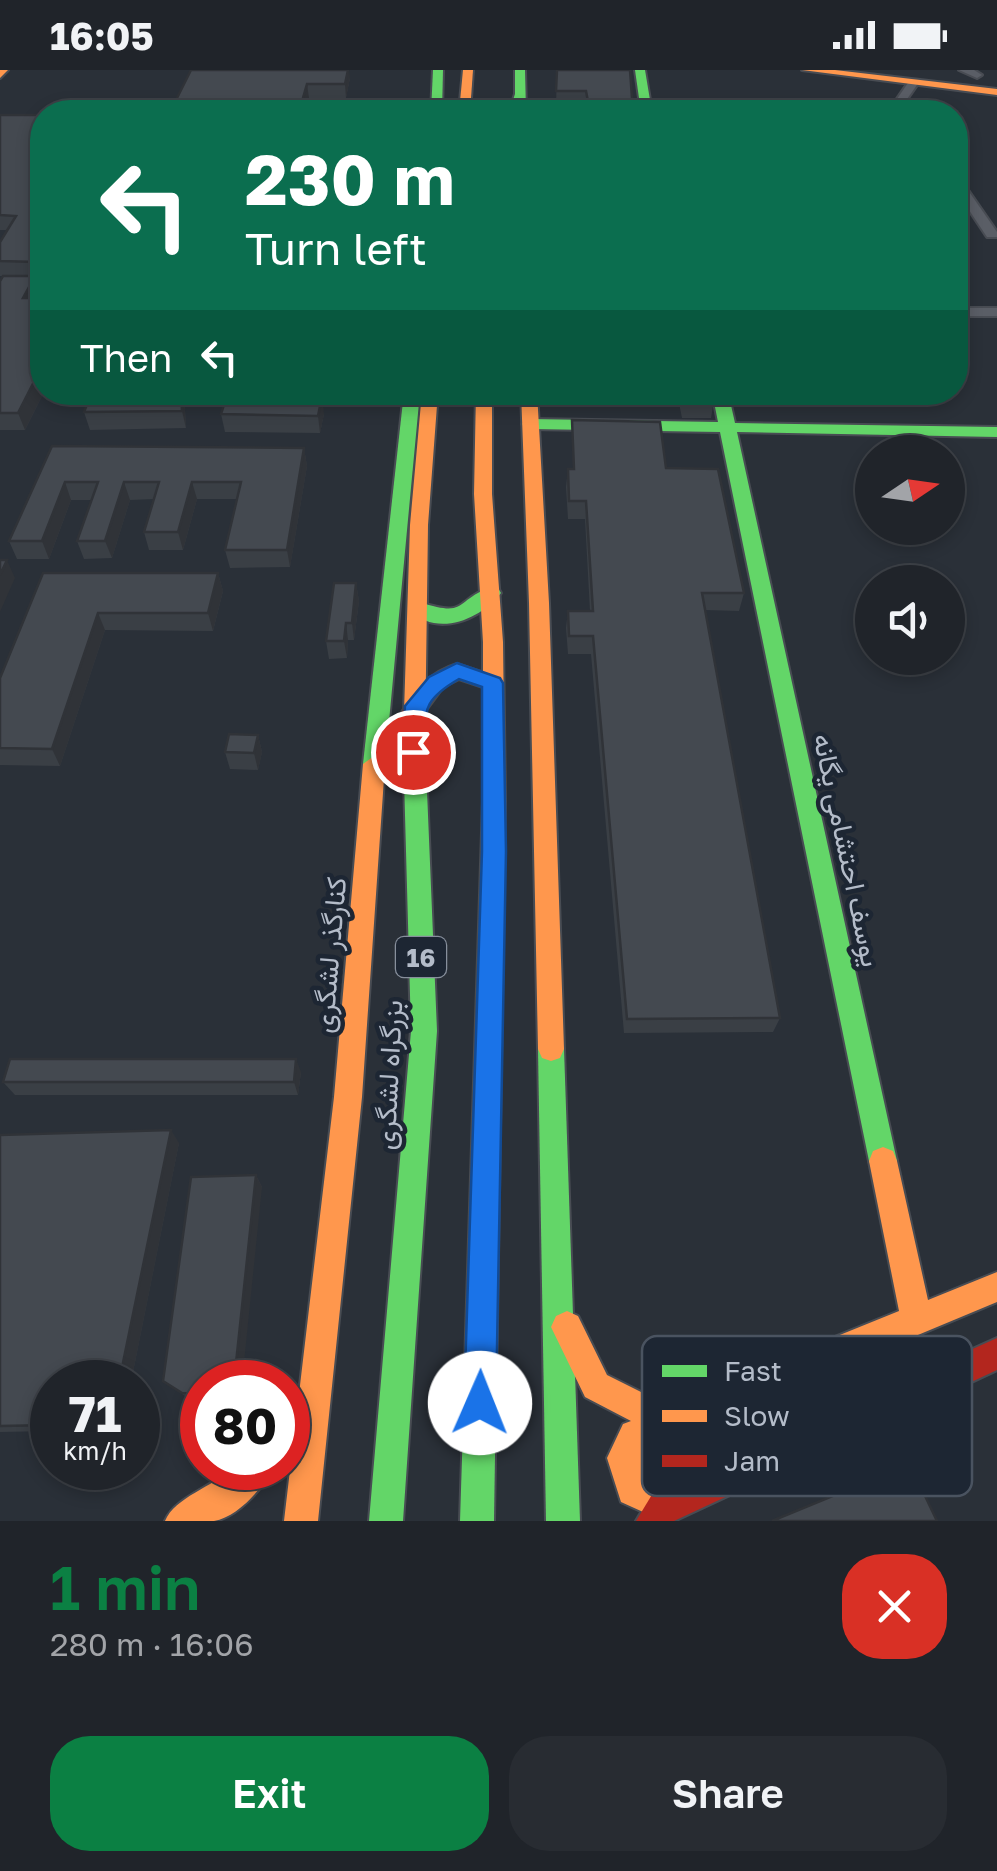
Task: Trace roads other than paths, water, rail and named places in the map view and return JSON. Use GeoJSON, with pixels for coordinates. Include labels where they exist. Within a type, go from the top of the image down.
{"type":"FeatureCollection","features":[{"type":"Feature","properties":{"kind":"main road"},"geometry":{"type":"LineString","coordinates":[[438,100],[441,70]]}},
{"type":"Feature","properties":{"kind":"main road"},"geometry":{"type":"LineString","coordinates":[[466,100],[468,70]]}},
{"type":"Feature","properties":{"kind":"main road"},"geometry":{"type":"LineString","coordinates":[[519,100],[520,70]]}},
{"type":"Feature","properties":{"kind":"main road"},"geometry":{"type":"LineString","coordinates":[[640,70],[644,100]]}},
{"type":"Feature","properties":{"kind":"main road"},"geometry":{"type":"LineString","coordinates":[[807,70],[997,92]]}},
{"type":"Feature","properties":{"kind":"main road"},"geometry":{"type":"LineString","coordinates":[[875,70],[984,76]]}},
{"type":"Feature","properties":{"kind":"main road"},"geometry":{"type":"LineString","coordinates":[[939,70],[984,76]]}},
{"type":"Feature","properties":{"kind":"main road","name":"کنارگذر لشگری"},"geometry":{"type":"LineString","coordinates":[[301,1521],[348,1097],[378,713],[411,405]]}},
{"type":"Feature","properties":{"kind":"main road","name":"بزرگراه لشگری"},"geometry":{"type":"LineString","coordinates":[[386,1521],[424,1031],[413,712],[419,525],[429,405]]}},
{"type":"Feature","properties":{"kind":"main road"},"geometry":{"type":"LineString","coordinates":[[477,1521],[494,851],[484,405]]}},
{"type":"Feature","properties":{"kind":"main road"},"geometry":{"type":"LineString","coordinates":[[530,405],[539,603],[563,1521]]}},
{"type":"Feature","properties":{"kind":"main road","name":"یوسف احتشامی یگانه"},"geometry":{"type":"LineString","coordinates":[[723,405],[917,1321]]}},
{"type":"Feature","properties":{"kind":"main road"},"geometry":{"type":"LineString","coordinates":[[530,424],[997,432]]}},
{"type":"Feature","properties":{"kind":"main road"},"geometry":{"type":"LineString","coordinates":[[419,609],[443,621],[460,620],[491,592]]}},
{"type":"Feature","properties":{"kind":"main road"},"geometry":{"type":"LineString","coordinates":[[413,712],[436,682],[457,671],[492,683]]}},
{"type":"Feature","properties":{"kind":"main road"},"geometry":{"type":"LineString","coordinates":[[880,1336],[997,1287]]}},
{"type":"Feature","properties":{"kind":"main road"},"geometry":{"type":"LineString","coordinates":[[556,1304],[596,1386],[642,1410]]}},
{"type":"Feature","properties":{"kind":"main road"},"geometry":{"type":"LineString","coordinates":[[972,1366],[997,1354]]}},
{"type":"Feature","properties":{"kind":"main road"},"geometry":{"type":"LineString","coordinates":[[642,1433],[636,1436],[624,1458],[633,1490],[659,1513],[695,1496]]}},
{"type":"Feature","properties":{"kind":"main road"},"geometry":{"type":"LineString","coordinates":[[182,1521],[234,1490]]}},
{"type":"Feature","properties":{"kind":"street"},"geometry":{"type":"LineString","coordinates":[[901,100],[914,82]]}},
{"type":"Feature","properties":{"kind":"street"},"geometry":{"type":"LineString","coordinates":[[968,200],[992,234]]}},
{"type":"Feature","properties":{"kind":"street"},"geometry":{"type":"LineString","coordinates":[[977,213],[997,213]]}},
{"type":"Feature","properties":{"kind":"street"},"geometry":{"type":"LineString","coordinates":[[968,312],[997,312]]}}]}
